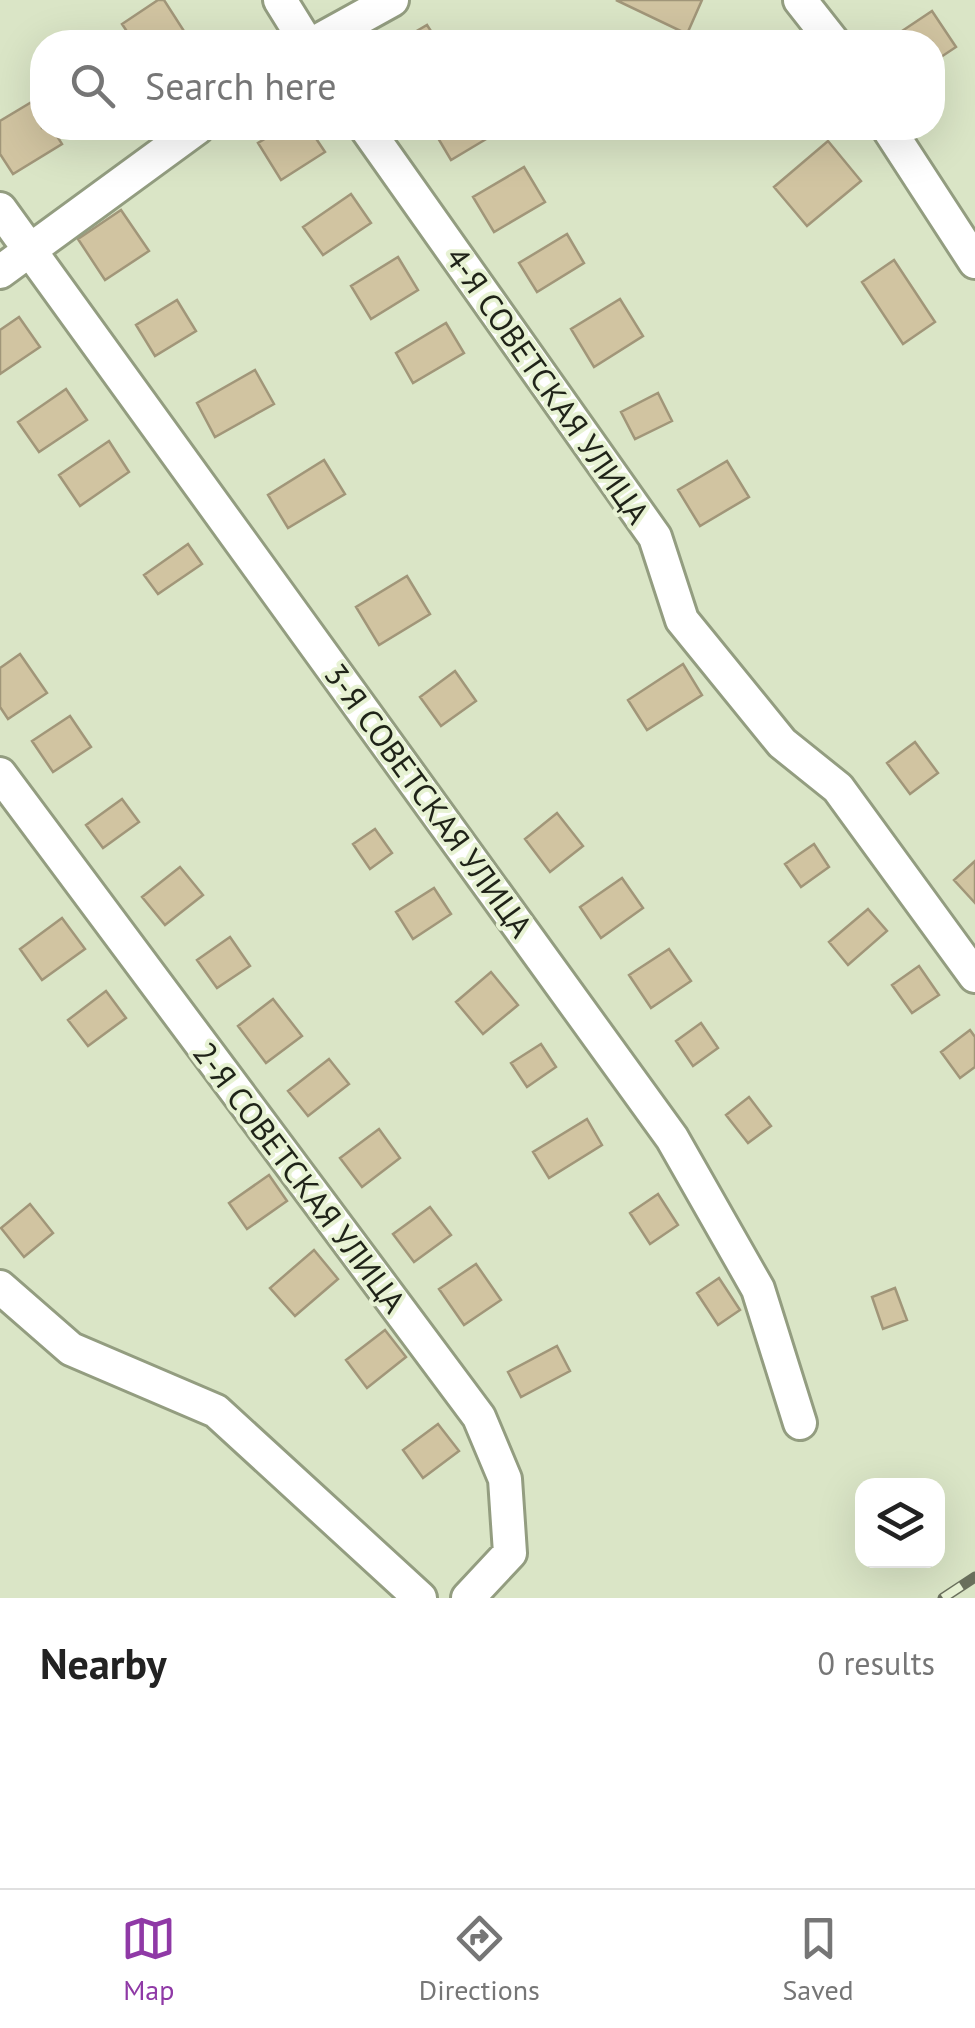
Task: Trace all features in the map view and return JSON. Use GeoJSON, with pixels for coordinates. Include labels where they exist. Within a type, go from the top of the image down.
{"type":"FeatureCollection","features":[{"type":"Feature","properties":{"kind":"street"},"geometry":{"type":"LineString","coordinates":[[280,0],[299,30]]}},
{"type":"Feature","properties":{"kind":"street"},"geometry":{"type":"LineString","coordinates":[[338,30],[392,0]]}},
{"type":"Feature","properties":{"kind":"street"},"geometry":{"type":"LineString","coordinates":[[800,0],[824,30]]}},
{"type":"Feature","properties":{"kind":"street"},"geometry":{"type":"LineString","coordinates":[[0,272],[181,140]]}},
{"type":"Feature","properties":{"kind":"street","name":"4-Я СОВЕТСКАЯ УЛИЦА"},"geometry":{"type":"LineString","coordinates":[[374,140],[655,536],[682,620],[782,743],[838,788],[975,976]]}},
{"type":"Feature","properties":{"kind":"street"},"geometry":{"type":"LineString","coordinates":[[896,140],[975,262]]}},
{"type":"Feature","properties":{"kind":"street","name":"3-Я СОВЕТСКАЯ УЛИЦА"},"geometry":{"type":"LineString","coordinates":[[0,209],[672,1138],[758,1289],[800,1423]]}},
{"type":"Feature","properties":{"kind":"street","name":"2-Я СОВЕТСКАЯ УЛИЦА"},"geometry":{"type":"LineString","coordinates":[[0,774],[480,1418],[505,1479],[510,1553],[468,1598]]}},
{"type":"Feature","properties":{"kind":"street"},"geometry":{"type":"LineString","coordinates":[[0,1287],[71,1349],[216,1410],[420,1598]]}},
{"type":"Feature","properties":{"kind":"building"},"geometry":{"type":"Polygon","coordinates":[[[164,0],[183,30],[126,30],[122,24],[164,0]]]}},
{"type":"Feature","properties":{"kind":"building"},"geometry":{"type":"Polygon","coordinates":[[[616,0],[702,0],[689,30],[679,30],[616,0]]]}},
{"type":"Feature","properties":{"kind":"building"},"geometry":{"type":"Polygon","coordinates":[[[932,11],[945,30],[904,30],[932,11]]]}},
{"type":"Feature","properties":{"kind":"building"},"geometry":{"type":"Polygon","coordinates":[[[945,30],[956,47],[945,54],[945,30]]]}},
{"type":"Feature","properties":{"kind":"building"},"geometry":{"type":"Polygon","coordinates":[[[30,103],[30,140],[60,140],[62,144],[13,174],[0,154],[0,121],[30,103]]]}},
{"type":"Feature","properties":{"kind":"building"},"geometry":{"type":"Polygon","coordinates":[[[317,140],[325,152],[281,180],[258,143],[317,140]]]}},
{"type":"Feature","properties":{"kind":"building"},"geometry":{"type":"Polygon","coordinates":[[[439,140],[485,140],[451,160],[439,140]]]}},
{"type":"Feature","properties":{"kind":"building"},"geometry":{"type":"Polygon","coordinates":[[[828,141],[861,181],[807,226],[774,187],[828,141]]]}},
{"type":"Feature","properties":{"kind":"building"},"geometry":{"type":"Polygon","coordinates":[[[524,167],[545,202],[494,232],[473,197],[524,167]]]}},
{"type":"Feature","properties":{"kind":"building"},"geometry":{"type":"Polygon","coordinates":[[[351,194],[371,223],[323,255],[303,227],[351,194]]]}},
{"type":"Feature","properties":{"kind":"building"},"geometry":{"type":"Polygon","coordinates":[[[121,210],[149,251],[105,280],[78,239],[121,210]]]}},
{"type":"Feature","properties":{"kind":"building"},"geometry":{"type":"Polygon","coordinates":[[[567,234],[584,263],[537,292],[519,263],[567,234]]]}},
{"type":"Feature","properties":{"kind":"building"},"geometry":{"type":"Polygon","coordinates":[[[398,257],[418,290],[371,319],[351,286],[398,257]]]}},
{"type":"Feature","properties":{"kind":"building"},"geometry":{"type":"Polygon","coordinates":[[[894,260],[935,322],[903,344],[862,282],[894,260]]]}},
{"type":"Feature","properties":{"kind":"building"},"geometry":{"type":"Polygon","coordinates":[[[620,299],[643,336],[594,367],[571,329],[620,299]]]}},
{"type":"Feature","properties":{"kind":"building"},"geometry":{"type":"Polygon","coordinates":[[[177,300],[196,331],[155,356],[136,325],[177,300]]]}},
{"type":"Feature","properties":{"kind":"building"},"geometry":{"type":"Polygon","coordinates":[[[19,317],[40,347],[0,374],[0,330],[19,317]]]}},
{"type":"Feature","properties":{"kind":"building"},"geometry":{"type":"Polygon","coordinates":[[[446,323],[464,353],[413,383],[396,353],[446,323]]]}},
{"type":"Feature","properties":{"kind":"building"},"geometry":{"type":"Polygon","coordinates":[[[255,370],[274,404],[215,437],[197,403],[255,370]]]}},
{"type":"Feature","properties":{"kind":"building"},"geometry":{"type":"Polygon","coordinates":[[[66,389],[87,420],[39,452],[18,422],[66,389]]]}},
{"type":"Feature","properties":{"kind":"building"},"geometry":{"type":"Polygon","coordinates":[[[658,393],[672,421],[635,439],[621,412],[658,393]]]}},
{"type":"Feature","properties":{"kind":"building"},"geometry":{"type":"Polygon","coordinates":[[[109,441],[129,472],[80,506],[59,475],[109,441]]]}},
{"type":"Feature","properties":{"kind":"building"},"geometry":{"type":"Polygon","coordinates":[[[324,460],[345,494],[288,528],[268,495],[324,460]]]}},
{"type":"Feature","properties":{"kind":"building"},"geometry":{"type":"Polygon","coordinates":[[[727,461],[749,497],[700,526],[678,490],[727,461]]]}},
{"type":"Feature","properties":{"kind":"building"},"geometry":{"type":"Polygon","coordinates":[[[188,544],[202,564],[158,594],[144,575],[188,544]]]}},
{"type":"Feature","properties":{"kind":"building"},"geometry":{"type":"Polygon","coordinates":[[[407,576],[430,614],[379,645],[356,607],[407,576]]]}},
{"type":"Feature","properties":{"kind":"building"},"geometry":{"type":"Polygon","coordinates":[[[20,654],[47,693],[8,719],[0,707],[0,668],[20,654]]]}},
{"type":"Feature","properties":{"kind":"building"},"geometry":{"type":"Polygon","coordinates":[[[683,664],[702,695],[647,730],[628,700],[683,664]]]}},
{"type":"Feature","properties":{"kind":"building"},"geometry":{"type":"Polygon","coordinates":[[[455,671],[476,701],[441,726],[420,697],[455,671]]]}},
{"type":"Feature","properties":{"kind":"building"},"geometry":{"type":"Polygon","coordinates":[[[70,716],[91,747],[53,772],[32,741],[70,716]]]}},
{"type":"Feature","properties":{"kind":"building"},"geometry":{"type":"Polygon","coordinates":[[[915,742],[938,773],[910,794],[887,763],[915,742]]]}},
{"type":"Feature","properties":{"kind":"building"},"geometry":{"type":"Polygon","coordinates":[[[122,799],[139,822],[103,848],[86,825],[122,799]]]}},
{"type":"Feature","properties":{"kind":"building"},"geometry":{"type":"Polygon","coordinates":[[[557,813],[583,846],[550,872],[525,839],[557,813]]]}},
{"type":"Feature","properties":{"kind":"building"},"geometry":{"type":"Polygon","coordinates":[[[375,829],[392,853],[370,869],[353,844],[375,829]]]}},
{"type":"Feature","properties":{"kind":"building"},"geometry":{"type":"Polygon","coordinates":[[[814,844],[829,867],[801,887],[785,864],[814,844]]]}},
{"type":"Feature","properties":{"kind":"building"},"geometry":{"type":"Polygon","coordinates":[[[975,861],[975,903],[954,880],[975,861]]]}},
{"type":"Feature","properties":{"kind":"building"},"geometry":{"type":"Polygon","coordinates":[[[180,867],[203,895],[165,925],[142,897],[180,867]]]}},
{"type":"Feature","properties":{"kind":"building"},"geometry":{"type":"Polygon","coordinates":[[[622,878],[643,908],[601,938],[580,907],[622,878]]]}},
{"type":"Feature","properties":{"kind":"building"},"geometry":{"type":"Polygon","coordinates":[[[434,888],[451,914],[413,939],[396,912],[434,888]]]}},
{"type":"Feature","properties":{"kind":"building"},"geometry":{"type":"Polygon","coordinates":[[[868,909],[887,931],[848,965],[829,942],[868,909]]]}},
{"type":"Feature","properties":{"kind":"building"},"geometry":{"type":"Polygon","coordinates":[[[62,918],[85,949],[42,980],[20,949],[62,918]]]}},
{"type":"Feature","properties":{"kind":"building"},"geometry":{"type":"Polygon","coordinates":[[[230,937],[250,966],[217,988],[197,960],[230,937]]]}},
{"type":"Feature","properties":{"kind":"building"},"geometry":{"type":"Polygon","coordinates":[[[669,949],[691,981],[651,1008],[629,975],[669,949]]]}},
{"type":"Feature","properties":{"kind":"building"},"geometry":{"type":"Polygon","coordinates":[[[919,966],[939,995],[912,1013],[892,985],[919,966]]]}},
{"type":"Feature","properties":{"kind":"building"},"geometry":{"type":"Polygon","coordinates":[[[491,972],[518,1005],[483,1034],[456,1002],[491,972]]]}},
{"type":"Feature","properties":{"kind":"building"},"geometry":{"type":"Polygon","coordinates":[[[106,991],[126,1018],[88,1046],[68,1020],[106,991]]]}},
{"type":"Feature","properties":{"kind":"building"},"geometry":{"type":"Polygon","coordinates":[[[273,999],[302,1036],[266,1063],[238,1026],[273,999]]]}},
{"type":"Feature","properties":{"kind":"building"},"geometry":{"type":"Polygon","coordinates":[[[701,1023],[718,1048],[693,1066],[676,1041],[701,1023]]]}},
{"type":"Feature","properties":{"kind":"building"},"geometry":{"type":"Polygon","coordinates":[[[970,1030],[975,1037],[975,1067],[960,1078],[941,1052],[970,1030]]]}},
{"type":"Feature","properties":{"kind":"building"},"geometry":{"type":"Polygon","coordinates":[[[541,1044],[556,1067],[527,1087],[511,1063],[541,1044]]]}},
{"type":"Feature","properties":{"kind":"building"},"geometry":{"type":"Polygon","coordinates":[[[329,1059],[349,1084],[308,1116],[288,1091],[329,1059]]]}},
{"type":"Feature","properties":{"kind":"building"},"geometry":{"type":"Polygon","coordinates":[[[749,1097],[771,1126],[748,1143],[726,1115],[749,1097]]]}},
{"type":"Feature","properties":{"kind":"building"},"geometry":{"type":"Polygon","coordinates":[[[587,1119],[602,1145],[549,1178],[533,1152],[587,1119]]]}},
{"type":"Feature","properties":{"kind":"building"},"geometry":{"type":"Polygon","coordinates":[[[379,1129],[400,1158],[362,1187],[340,1158],[379,1129]]]}},
{"type":"Feature","properties":{"kind":"building"},"geometry":{"type":"Polygon","coordinates":[[[269,1175],[287,1201],[247,1229],[229,1203],[269,1175]]]}},
{"type":"Feature","properties":{"kind":"building"},"geometry":{"type":"Polygon","coordinates":[[[658,1194],[678,1225],[650,1244],[630,1213],[658,1194]]]}},
{"type":"Feature","properties":{"kind":"building"},"geometry":{"type":"Polygon","coordinates":[[[30,1204],[53,1233],[24,1257],[1,1228],[30,1204]]]}},
{"type":"Feature","properties":{"kind":"building"},"geometry":{"type":"Polygon","coordinates":[[[430,1207],[451,1235],[414,1262],[393,1234],[430,1207]]]}},
{"type":"Feature","properties":{"kind":"building"},"geometry":{"type":"Polygon","coordinates":[[[314,1250],[338,1279],[295,1316],[270,1288],[314,1250]]]}},
{"type":"Feature","properties":{"kind":"building"},"geometry":{"type":"Polygon","coordinates":[[[476,1264],[501,1300],[464,1325],[439,1289],[476,1264]]]}},
{"type":"Feature","properties":{"kind":"building"},"geometry":{"type":"Polygon","coordinates":[[[719,1278],[740,1310],[718,1325],[697,1293],[719,1278]]]}},
{"type":"Feature","properties":{"kind":"building"},"geometry":{"type":"Polygon","coordinates":[[[895,1288],[907,1320],[883,1329],[872,1297],[895,1288]]]}},
{"type":"Feature","properties":{"kind":"building"},"geometry":{"type":"Polygon","coordinates":[[[385,1330],[406,1357],[367,1388],[346,1360],[385,1330]]]}},
{"type":"Feature","properties":{"kind":"building"},"geometry":{"type":"Polygon","coordinates":[[[557,1346],[570,1371],[521,1397],[508,1372],[557,1346]]]}},
{"type":"Feature","properties":{"kind":"building"},"geometry":{"type":"Polygon","coordinates":[[[438,1424],[459,1451],[423,1478],[403,1450],[438,1424]]]}},
{"type":"Feature","properties":{"kind":"railway"},"geometry":{"type":"LineString","coordinates":[[943,1598],[975,1577]]}}]}
